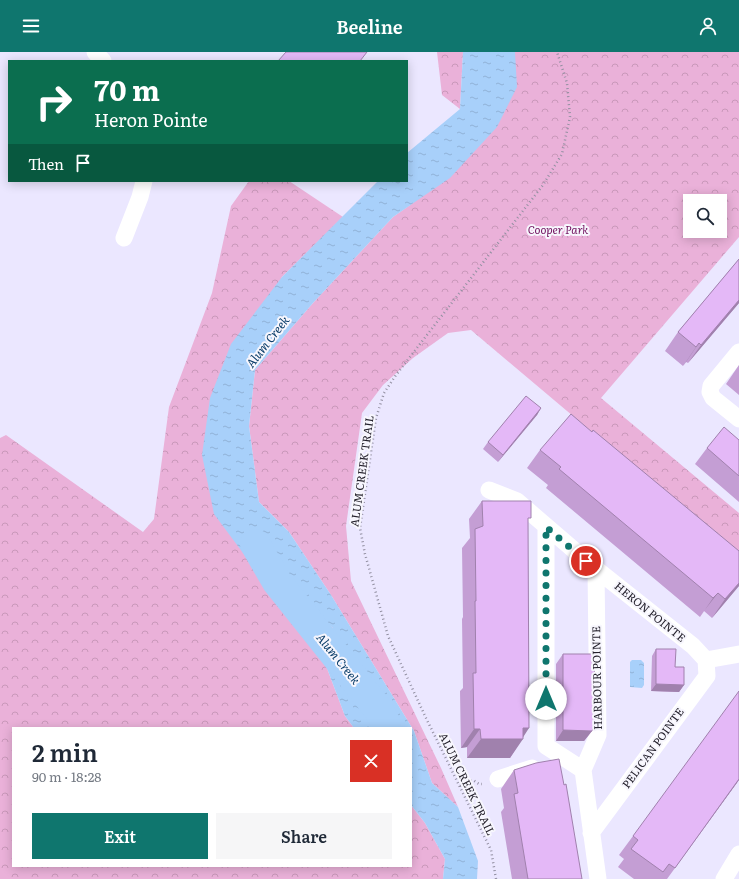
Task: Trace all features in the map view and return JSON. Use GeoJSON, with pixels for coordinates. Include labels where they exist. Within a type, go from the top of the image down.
{"type":"FeatureCollection","features":[{"type":"Feature","properties":{"kind":"street"},"geometry":{"type":"LineString","coordinates":[[96,52],[102,60]]}},
{"type":"Feature","properties":{"kind":"street"},"geometry":{"type":"LineString","coordinates":[[124,238],[140,197],[144,182]]}},
{"type":"Feature","properties":{"kind":"street"},"geometry":{"type":"LineString","coordinates":[[739,352],[711,386],[710,392],[713,398],[739,419]]}},
{"type":"Feature","properties":{"kind":"street","name":"HERON POINTE"},"geometry":{"type":"LineString","coordinates":[[489,490],[517,501],[596,569],[693,646],[706,660]]}},
{"type":"Feature","properties":{"kind":"street"},"geometry":{"type":"LineString","coordinates":[[546,527],[546,746],[583,770],[598,879]]}},
{"type":"Feature","properties":{"kind":"street","name":"HARBOUR POINTE"},"geometry":{"type":"LineString","coordinates":[[583,770],[598,735],[596,569]]}},
{"type":"Feature","properties":{"kind":"street"},"geometry":{"type":"LineString","coordinates":[[706,660],[739,654]]}},
{"type":"Feature","properties":{"kind":"street","name":"PELICAN POINTE"},"geometry":{"type":"LineString","coordinates":[[591,833],[707,676],[706,660]]}},
{"type":"Feature","properties":{"kind":"street"},"geometry":{"type":"LineString","coordinates":[[498,779],[563,757]]}},
{"type":"Feature","properties":{"kind":"street"},"geometry":{"type":"LineString","coordinates":[[724,879],[739,854]]}},
{"type":"Feature","properties":{"kind":"path","name":"ALUM CREEK TRAIL"},"geometry":{"type":"LineString","coordinates":[[496,879],[491,850],[426,718],[388,636],[365,554],[360,528],[376,418],[384,393],[396,374],[543,185],[562,154],[570,117],[567,83],[557,52]]}},
{"type":"Feature","properties":{"kind":"path"},"geometry":{"type":"LineString","coordinates":[[460,786],[469,781]]}},
{"type":"Feature","properties":{"kind":"green space"},"geometry":{"type":"Polygon","coordinates":[[[437,52],[463,52],[460,109],[442,95],[437,52]]]}},
{"type":"Feature","properties":{"kind":"green space","name":"Cooper Park"},"geometry":{"type":"Polygon","coordinates":[[[493,52],[739,52],[739,237],[601,398],[739,513],[739,556],[471,330],[448,333],[413,358],[383,385],[362,413],[346,526],[351,581],[441,768],[458,807],[432,783],[412,727],[331,595],[289,532],[259,502],[249,426],[255,370],[313,303],[393,217],[413,203],[493,52]]]}},
{"type":"Feature","properties":{"kind":"green space"},"geometry":{"type":"Polygon","coordinates":[[[248,182],[290,182],[343,217],[282,277],[202,455],[310,607],[333,628],[325,663],[345,716],[353,727],[12,727],[12,867],[412,867],[412,806],[425,823],[445,859],[443,879],[0,879],[0,438],[6,435],[143,532],[154,519],[169,407],[212,293],[231,206],[248,182]]]}},
{"type":"Feature","properties":{"kind":"water"},"geometry":{"type":"Polygon","coordinates":[[[463,52],[515,52],[517,87],[497,127],[450,178],[393,217],[313,303],[255,370],[249,426],[259,502],[289,532],[331,595],[412,727],[353,727],[345,716],[325,663],[333,628],[310,607],[243,553],[214,514],[202,455],[210,398],[231,344],[282,277],[377,182],[408,182],[408,152],[460,109],[463,52]]]}},
{"type":"Feature","properties":{"kind":"water"},"geometry":{"type":"Polygon","coordinates":[[[632,660],[641,660],[644,663],[644,685],[642,688],[630,687],[630,662],[632,660]]]}},
{"type":"Feature","properties":{"kind":"water"},"geometry":{"type":"Polygon","coordinates":[[[412,728],[432,783],[458,807],[478,861],[477,879],[443,879],[445,859],[425,823],[412,806],[412,728]]]}},
{"type":"Feature","properties":{"kind":"building"},"geometry":{"type":"Polygon","coordinates":[[[286,52],[367,52],[361,60],[279,60],[286,52]]]}},
{"type":"Feature","properties":{"kind":"building"},"geometry":{"type":"Polygon","coordinates":[[[739,259],[739,300],[701,345],[699,343],[696,347],[678,332],[739,259]]]}},
{"type":"Feature","properties":{"kind":"building"},"geometry":{"type":"Polygon","coordinates":[[[526,396],[541,408],[503,455],[488,442],[526,396]]]}},
{"type":"Feature","properties":{"kind":"building"},"geometry":{"type":"Polygon","coordinates":[[[571,414],[592,432],[593,430],[739,551],[739,583],[725,599],[718,593],[713,598],[559,469],[561,467],[540,450],[571,414]]]}},
{"type":"Feature","properties":{"kind":"building"},"geometry":{"type":"Polygon","coordinates":[[[724,427],[739,440],[739,476],[707,448],[724,427]]]}},
{"type":"Feature","properties":{"kind":"building"},"geometry":{"type":"Polygon","coordinates":[[[482,501],[531,501],[531,518],[528,518],[529,728],[523,728],[523,739],[481,739],[480,729],[474,729],[473,673],[476,673],[475,529],[483,526],[482,501]]]}},
{"type":"Feature","properties":{"kind":"building"},"geometry":{"type":"Polygon","coordinates":[[[656,649],[676,649],[675,667],[684,667],[684,685],[656,684],[656,649]]]}},
{"type":"Feature","properties":{"kind":"building"},"geometry":{"type":"Polygon","coordinates":[[[563,654],[594,654],[595,723],[592,731],[563,730],[563,654]]]}},
{"type":"Feature","properties":{"kind":"building"},"geometry":{"type":"Polygon","coordinates":[[[739,691],[739,779],[675,868],[669,864],[663,872],[631,849],[638,840],[633,836],[739,691]]]}},
{"type":"Feature","properties":{"kind":"building"},"geometry":{"type":"Polygon","coordinates":[[[559,759],[564,785],[566,784],[582,879],[528,879],[514,794],[518,793],[514,770],[536,763],[559,759]]]}},
{"type":"Feature","properties":{"kind":"waterway","name":"Alum Creek"},"geometry":{"type":"LineString","coordinates":[[255,544],[277,582],[379,710],[388,727]]}},
{"type":"Feature","properties":{"kind":"route"},"geometry":{"type":"LineString","coordinates":[[546,699],[546,527],[586,561]]}}]}
